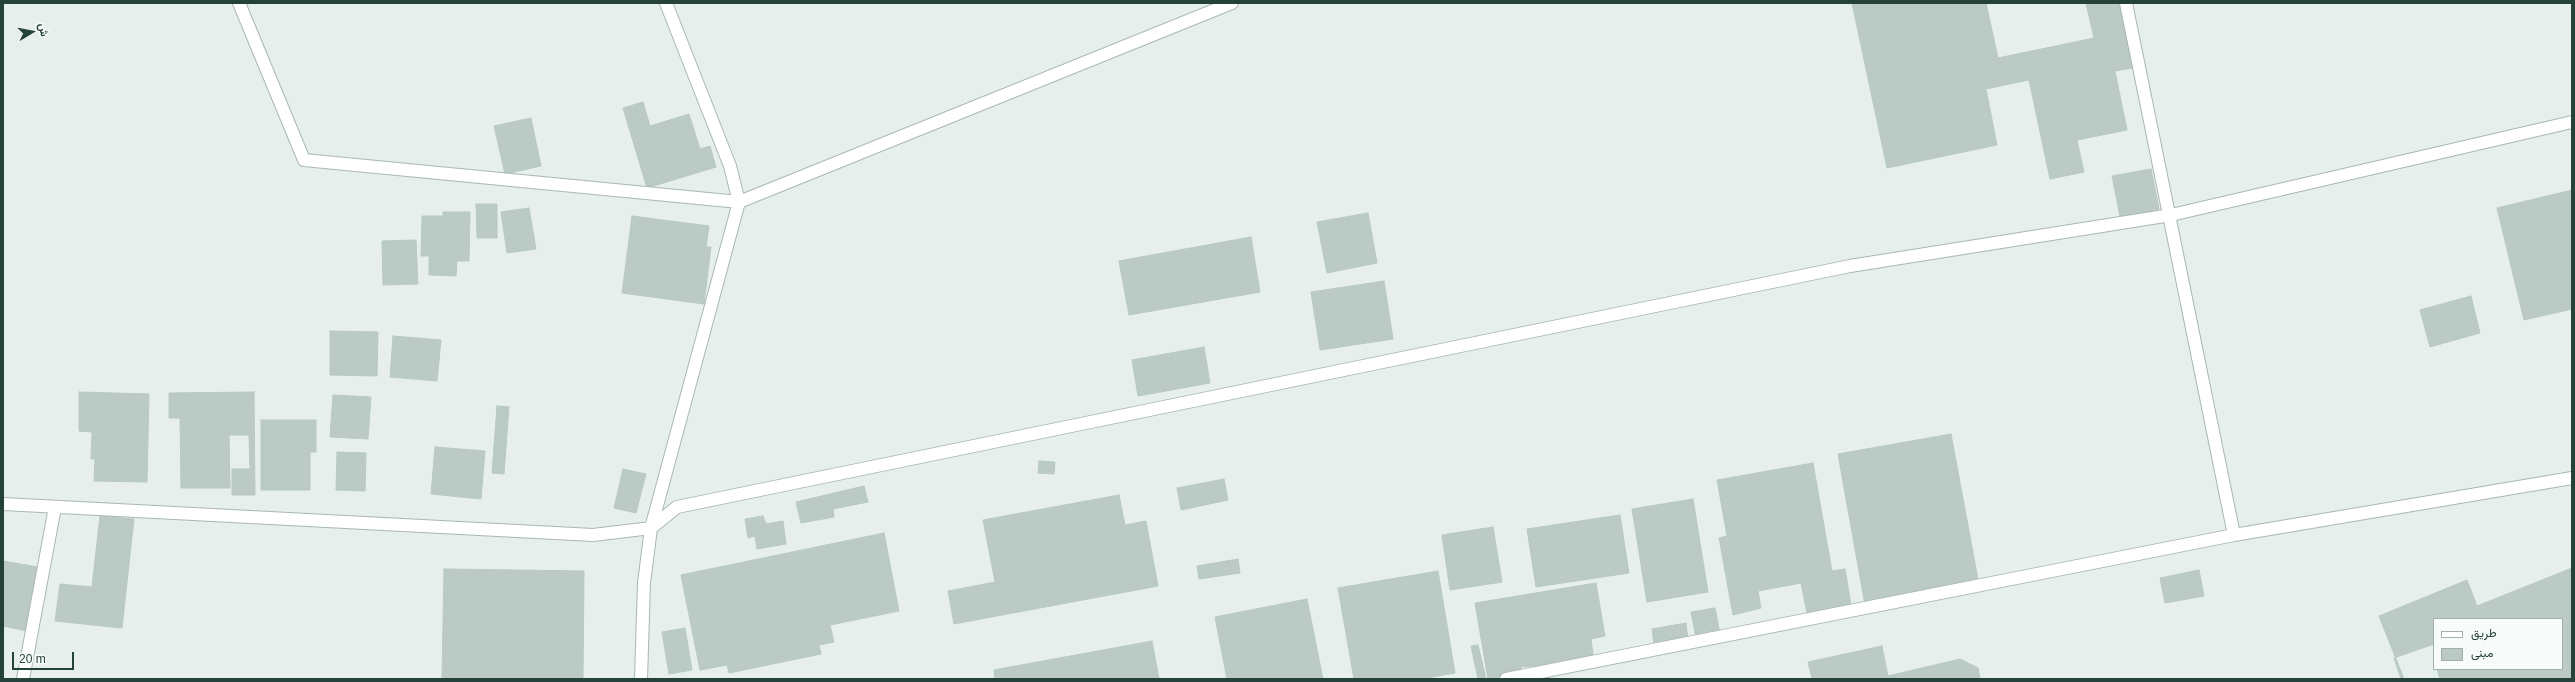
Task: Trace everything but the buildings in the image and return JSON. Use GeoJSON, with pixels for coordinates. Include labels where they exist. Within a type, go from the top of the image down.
{"type":"FeatureCollection","features":[{"type":"Feature","properties":{"kind":"street"},"geometry":{"type":"LineString","coordinates":[[239,3],[304,160],[739,202],[1232,3]]}},
{"type":"Feature","properties":{"kind":"street"},"geometry":{"type":"LineString","coordinates":[[641,679],[644,583],[651,528],[739,202],[730,166],[666,3]]}},
{"type":"Feature","properties":{"kind":"street"},"geometry":{"type":"LineString","coordinates":[[2126,3],[2171,215],[2234,535]]}},
{"type":"Feature","properties":{"kind":"street"},"geometry":{"type":"LineString","coordinates":[[3,504],[593,535],[651,528],[677,507],[1850,266],[2171,215],[2572,122]]}},
{"type":"Feature","properties":{"kind":"street"},"geometry":{"type":"LineString","coordinates":[[1506,679],[2234,535],[2572,478]]}},
{"type":"Feature","properties":{"kind":"street"},"geometry":{"type":"LineString","coordinates":[[23,679],[55,507]]}}]}
